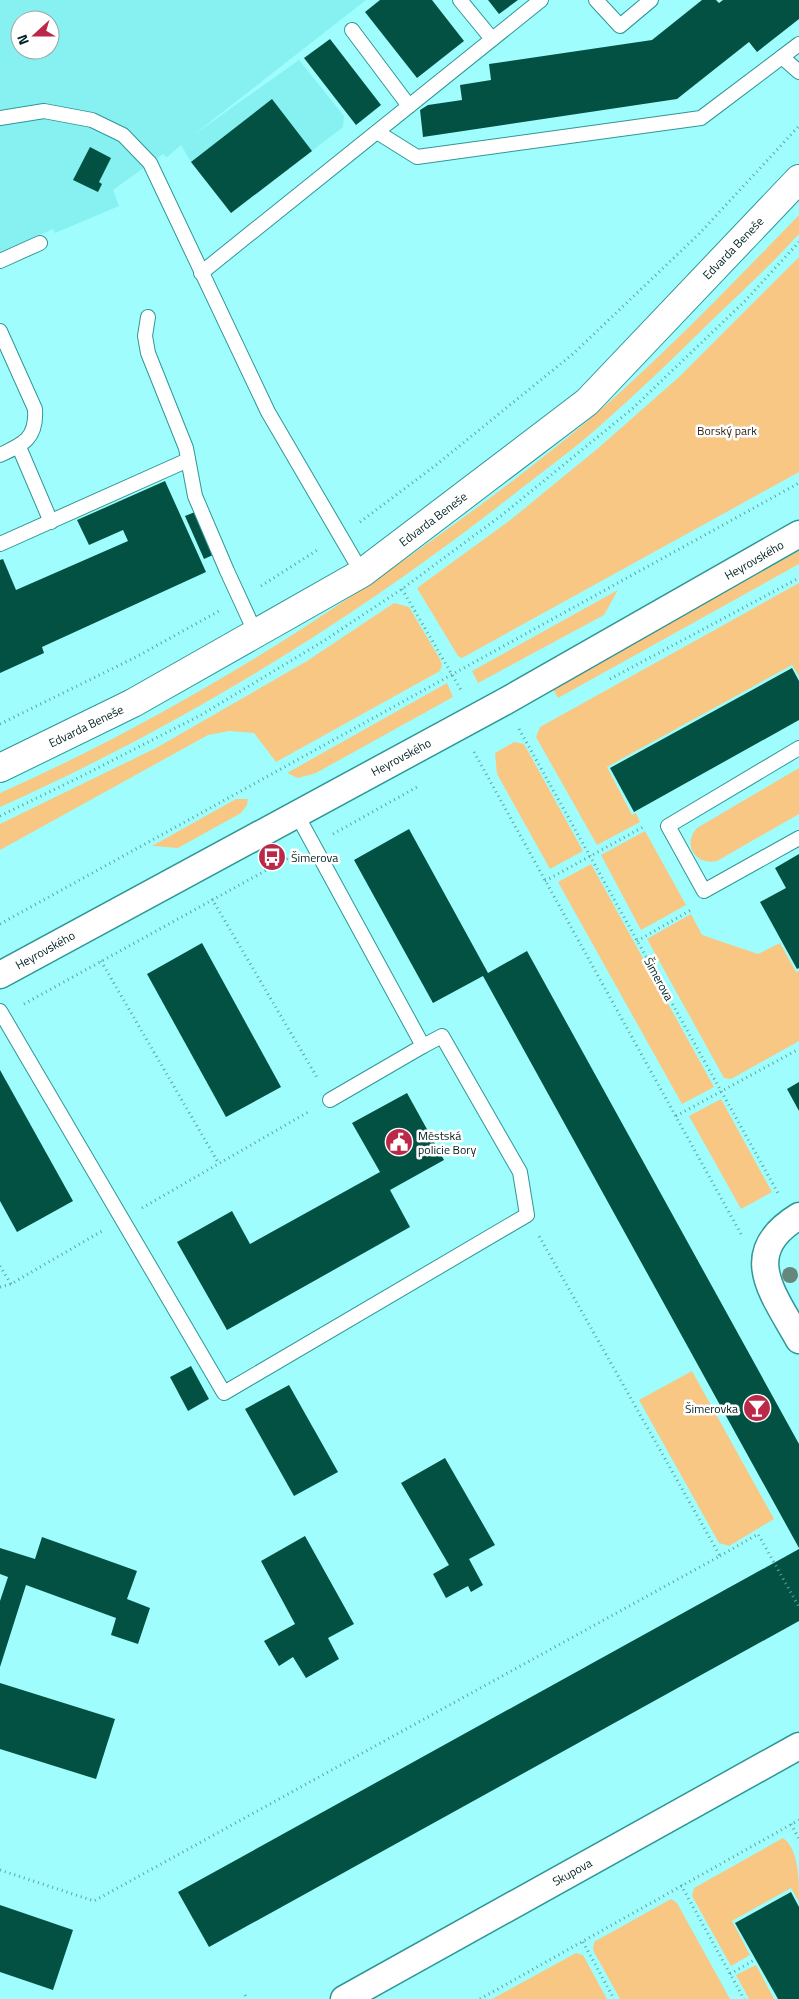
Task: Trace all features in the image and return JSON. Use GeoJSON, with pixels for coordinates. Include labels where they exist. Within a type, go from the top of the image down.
{"type":"FeatureCollection","features":[{"type":"Feature","properties":{"kind":"street","name":"Edvarda Beneše"},"geometry":{"type":"LineString","coordinates":[[0,768],[133,704],[362,573],[587,402],[799,179]]}},
{"type":"Feature","properties":{"kind":"street","name":"Heyrovského"},"geometry":{"type":"LineString","coordinates":[[0,975],[194,868],[504,702],[799,534]]}},
{"type":"Feature","properties":{"kind":"street"},"geometry":{"type":"LineString","coordinates":[[796,1218],[785,1224],[773,1237],[766,1252],[765,1268],[770,1287],[799,1340]]}},
{"type":"Feature","properties":{"kind":"street","name":"Skupova"},"geometry":{"type":"LineString","coordinates":[[344,1999],[799,1746]]}},
{"type":"Feature","properties":{"kind":"lane"},"geometry":{"type":"LineString","coordinates":[[460,0],[492,39]]}},
{"type":"Feature","properties":{"kind":"lane"},"geometry":{"type":"LineString","coordinates":[[201,273],[540,0]]}},
{"type":"Feature","properties":{"kind":"lane"},"geometry":{"type":"LineString","coordinates":[[596,0],[620,26],[651,0]]}},
{"type":"Feature","properties":{"kind":"lane"},"geometry":{"type":"LineString","coordinates":[[352,30],[409,106]]}},
{"type":"Feature","properties":{"kind":"lane"},"geometry":{"type":"LineString","coordinates":[[377,132],[417,157],[702,118],[799,44]]}},
{"type":"Feature","properties":{"kind":"lane"},"geometry":{"type":"LineString","coordinates":[[782,57],[799,72]]}},
{"type":"Feature","properties":{"kind":"lane"},"geometry":{"type":"LineString","coordinates":[[0,118],[44,111],[92,120],[123,135],[150,163],[268,412],[362,573]]}},
{"type":"Feature","properties":{"kind":"lane"},"geometry":{"type":"LineString","coordinates":[[0,262],[40,244]]}},
{"type":"Feature","properties":{"kind":"lane"},"geometry":{"type":"LineString","coordinates":[[148,318],[145,336],[148,353],[186,448],[196,496],[256,634]]}},
{"type":"Feature","properties":{"kind":"lane"},"geometry":{"type":"LineString","coordinates":[[0,331],[35,409],[36,420],[34,430],[27,440],[19,447],[0,455]]}},
{"type":"Feature","properties":{"kind":"lane"},"geometry":{"type":"LineString","coordinates":[[19,447],[51,522]]}},
{"type":"Feature","properties":{"kind":"lane"},"geometry":{"type":"LineString","coordinates":[[0,544],[188,460]]}},
{"type":"Feature","properties":{"kind":"lane"},"geometry":{"type":"LineString","coordinates":[[799,748],[668,826],[704,891],[799,838]]}},
{"type":"Feature","properties":{"kind":"lane"},"geometry":{"type":"LineString","coordinates":[[296,813],[423,1046]]}},
{"type":"Feature","properties":{"kind":"lane"},"geometry":{"type":"LineString","coordinates":[[1,1014],[224,1393],[527,1215],[520,1172],[442,1036],[330,1100]]}},
{"type":"Feature","properties":{"kind":"path"},"geometry":{"type":"LineString","coordinates":[[0,724],[136,657],[240,599],[341,536],[436,465],[574,352],[700,233],[799,126]]}},
{"type":"Feature","properties":{"kind":"path"},"geometry":{"type":"LineString","coordinates":[[0,924],[799,484]]}},
{"type":"Feature","properties":{"kind":"path"},"geometry":{"type":"LineString","coordinates":[[402,589],[452,674],[468,721],[545,880],[745,1242]]}},
{"type":"Feature","properties":{"kind":"path","name":"Šimerova"},"geometry":{"type":"LineString","coordinates":[[504,702],[721,1092],[796,1218]]}},
{"type":"Feature","properties":{"kind":"path"},"geometry":{"type":"LineString","coordinates":[[545,880],[647,825],[668,826]]}},
{"type":"Feature","properties":{"kind":"path"},"geometry":{"type":"LineString","coordinates":[[1,1014],[101,962],[314,844]]}},
{"type":"Feature","properties":{"kind":"path"},"geometry":{"type":"LineString","coordinates":[[0,1287],[10,1284],[330,1100],[194,868]]}},
{"type":"Feature","properties":{"kind":"path"},"geometry":{"type":"LineString","coordinates":[[637,941],[693,909],[704,891]]}},
{"type":"Feature","properties":{"kind":"path"},"geometry":{"type":"LineString","coordinates":[[81,930],[219,1164]]}},
{"type":"Feature","properties":{"kind":"path"},"geometry":{"type":"LineString","coordinates":[[676,1116],[799,1049]]}},
{"type":"Feature","properties":{"kind":"path"},"geometry":{"type":"LineString","coordinates":[[527,1215],[720,1556]]}},
{"type":"Feature","properties":{"kind":"path"},"geometry":{"type":"LineString","coordinates":[[0,1266],[10,1284]]}},
{"type":"Feature","properties":{"kind":"path"},"geometry":{"type":"LineString","coordinates":[[0,1870],[94,1901],[758,1534],[799,1606]]}},
{"type":"Feature","properties":{"kind":"path"},"geometry":{"type":"LineString","coordinates":[[480,1999],[799,1820]]}},
{"type":"Feature","properties":{"kind":"path"},"geometry":{"type":"LineString","coordinates":[[791,1824],[799,1839]]}},
{"type":"Feature","properties":{"kind":"path"},"geometry":{"type":"LineString","coordinates":[[681,1885],[744,1999]]}},
{"type":"Feature","properties":{"kind":"path"},"geometry":{"type":"LineString","coordinates":[[583,1942],[614,1999]]}},
{"type":"Feature","properties":{"kind":"path"},"geometry":{"type":"LineString","coordinates":[[730,1974],[756,1959]]}},
{"type":"Feature","properties":{"kind":"shaded area"},"geometry":{"type":"Polygon","coordinates":[[[0,0],[366,0],[192,136],[299,60],[344,116],[343,127],[231,213],[191,162],[181,145],[167,157],[163,154],[113,190],[119,206],[55,233],[53,229],[0,252],[0,0]]]}},
{"type":"Feature","properties":{"kind":"green space"},"geometry":{"type":"Polygon","coordinates":[[[799,215],[799,234],[655,375],[580,442],[453,541],[330,627],[266,667],[135,741],[0,807],[0,793],[115,738],[226,676],[334,608],[484,503],[594,416],[615,397],[686,330],[799,215]]]}},
{"type":"Feature","properties":{"kind":"green space","name":"Borský park"},"geometry":{"type":"Polygon","coordinates":[[[799,257],[799,472],[462,658],[458,656],[417,588],[509,521],[596,450],[679,377],[799,257]]]}},
{"type":"Feature","properties":{"kind":"green space"},"geometry":{"type":"Polygon","coordinates":[[[799,551],[799,564],[558,698],[552,688],[799,551]]]}},
{"type":"Feature","properties":{"kind":"green space"},"geometry":{"type":"Polygon","coordinates":[[[799,583],[799,676],[792,665],[607,767],[632,815],[636,813],[640,822],[597,845],[536,737],[540,727],[799,583]]]}},
{"type":"Feature","properties":{"kind":"green space"},"geometry":{"type":"Polygon","coordinates":[[[618,590],[604,615],[478,683],[472,671],[618,590]]]}},
{"type":"Feature","properties":{"kind":"green space"},"geometry":{"type":"Polygon","coordinates":[[[394,603],[409,607],[440,659],[442,665],[440,671],[276,762],[254,733],[229,731],[208,735],[0,850],[0,824],[156,748],[307,661],[394,603]]]}},
{"type":"Feature","properties":{"kind":"green space"},"geometry":{"type":"Polygon","coordinates":[[[447,683],[453,697],[316,773],[298,778],[287,773],[447,683]]]}},
{"type":"Feature","properties":{"kind":"green space"},"geometry":{"type":"Polygon","coordinates":[[[514,742],[524,744],[583,851],[550,869],[497,774],[495,753],[514,742]]]}},
{"type":"Feature","properties":{"kind":"green space"},"geometry":{"type":"Polygon","coordinates":[[[799,768],[799,814],[717,861],[709,862],[697,857],[691,847],[691,841],[697,828],[799,768]]]}},
{"type":"Feature","properties":{"kind":"green space"},"geometry":{"type":"Polygon","coordinates":[[[236,799],[248,799],[247,805],[241,813],[178,848],[152,846],[236,799]]]}},
{"type":"Feature","properties":{"kind":"green space"},"geometry":{"type":"Polygon","coordinates":[[[645,831],[686,905],[641,930],[601,855],[645,831]]]}},
{"type":"Feature","properties":{"kind":"green space"},"geometry":{"type":"Polygon","coordinates":[[[591,864],[714,1087],[682,1104],[558,882],[591,864]]]}},
{"type":"Feature","properties":{"kind":"green space"},"geometry":{"type":"Polygon","coordinates":[[[691,914],[702,935],[758,954],[780,943],[796,972],[799,971],[799,1041],[731,1079],[724,1078],[647,939],[691,914]]]}},
{"type":"Feature","properties":{"kind":"green space"},"geometry":{"type":"Polygon","coordinates":[[[721,1099],[772,1192],[741,1209],[689,1116],[721,1099]]]}},
{"type":"Feature","properties":{"kind":"green space"},"geometry":{"type":"Polygon","coordinates":[[[692,1371],[774,1519],[729,1546],[719,1543],[639,1400],[692,1371]]]}},
{"type":"Feature","properties":{"kind":"green space"},"geometry":{"type":"Polygon","coordinates":[[[783,1838],[788,1843],[795,1857],[799,1902],[791,1888],[732,1921],[750,1955],[731,1966],[692,1896],[694,1888],[783,1838]]]}},
{"type":"Feature","properties":{"kind":"green space"},"geometry":{"type":"Polygon","coordinates":[[[671,1899],[677,1903],[730,1999],[620,1999],[593,1950],[594,1942],[671,1899]]]}},
{"type":"Feature","properties":{"kind":"green space"},"geometry":{"type":"Polygon","coordinates":[[[576,1953],[583,1955],[607,1999],[492,1999],[576,1953]]]}},
{"type":"Feature","properties":{"kind":"green space"},"geometry":{"type":"Polygon","coordinates":[[[756,1965],[774,1999],[749,1999],[736,1975],[756,1965]]]}},
{"type":"Feature","properties":{"kind":"building"},"geometry":{"type":"Polygon","coordinates":[[[380,0],[432,0],[464,41],[417,78],[365,12],[380,0]]]}},
{"type":"Feature","properties":{"kind":"building"},"geometry":{"type":"Polygon","coordinates":[[[488,0],[518,0],[499,14],[488,0]]]}},
{"type":"Feature","properties":{"kind":"building"},"geometry":{"type":"Polygon","coordinates":[[[702,0],[716,0],[719,3],[723,0],[799,0],[799,19],[757,52],[749,42],[677,99],[423,137],[420,110],[428,105],[462,100],[460,85],[491,80],[489,64],[652,40],[702,0]]]}},
{"type":"Feature","properties":{"kind":"building"},"geometry":{"type":"Polygon","coordinates":[[[330,39],[381,105],[356,125],[304,58],[330,39]]]}},
{"type":"Feature","properties":{"kind":"building"},"geometry":{"type":"Polygon","coordinates":[[[272,99],[312,151],[231,213],[191,162],[272,99]]]}},
{"type":"Feature","properties":{"kind":"building"},"geometry":{"type":"Polygon","coordinates":[[[90,147],[111,158],[99,182],[102,184],[98,192],[73,180],[90,147]]]}},
{"type":"Feature","properties":{"kind":"building"},"geometry":{"type":"Polygon","coordinates":[[[165,481],[206,572],[42,647],[44,653],[0,673],[0,560],[3,559],[16,590],[128,541],[123,530],[89,545],[77,520],[165,481]]]}},
{"type":"Feature","properties":{"kind":"building"},"geometry":{"type":"Polygon","coordinates":[[[195,512],[213,555],[204,559],[185,516],[195,512]]]}},
{"type":"Feature","properties":{"kind":"building"},"geometry":{"type":"Polygon","coordinates":[[[792,668],[799,681],[799,720],[634,812],[610,768],[792,668]]]}},
{"type":"Feature","properties":{"kind":"building"},"geometry":{"type":"Polygon","coordinates":[[[409,829],[488,973],[527,951],[799,1444],[799,1548],[483,976],[433,1003],[354,860],[409,829]]]}},
{"type":"Feature","properties":{"kind":"building"},"geometry":{"type":"Polygon","coordinates":[[[799,854],[799,968],[797,969],[760,902],[786,888],[775,868],[799,854]]]}},
{"type":"Feature","properties":{"kind":"building"},"geometry":{"type":"Polygon","coordinates":[[[202,943],[281,1087],[226,1117],[147,974],[202,943]]]}},
{"type":"Feature","properties":{"kind":"building"},"geometry":{"type":"Polygon","coordinates":[[[0,1070],[73,1201],[17,1232],[0,1201],[0,1070]]]}},
{"type":"Feature","properties":{"kind":"building"},"geometry":{"type":"Polygon","coordinates":[[[799,1082],[799,1111],[787,1089],[799,1082]]]}},
{"type":"Feature","properties":{"kind":"building"},"geometry":{"type":"Polygon","coordinates":[[[407,1093],[444,1160],[390,1190],[410,1227],[227,1330],[177,1242],[232,1211],[250,1244],[380,1172],[352,1123],[407,1093]]]}},
{"type":"Feature","properties":{"kind":"building"},"geometry":{"type":"Polygon","coordinates":[[[191,1366],[209,1399],[188,1411],[170,1377],[191,1366]]]}},
{"type":"Feature","properties":{"kind":"building"},"geometry":{"type":"Polygon","coordinates":[[[289,1385],[338,1472],[294,1496],[245,1409],[289,1385]]]}},
{"type":"Feature","properties":{"kind":"building"},"geometry":{"type":"Polygon","coordinates":[[[445,1458],[495,1545],[469,1559],[483,1585],[471,1592],[468,1586],[446,1598],[433,1574],[449,1565],[401,1483],[445,1458]]]}},
{"type":"Feature","properties":{"kind":"building"},"geometry":{"type":"Polygon","coordinates":[[[305,1536],[354,1624],[328,1638],[339,1659],[306,1678],[293,1657],[279,1666],[264,1641],[295,1624],[261,1561],[305,1536]]]}},
{"type":"Feature","properties":{"kind":"building"},"geometry":{"type":"Polygon","coordinates":[[[42,1537],[137,1571],[127,1599],[150,1608],[138,1644],[111,1635],[116,1618],[26,1585],[0,1667],[0,1601],[8,1577],[0,1574],[0,1548],[35,1559],[42,1537]]]}},
{"type":"Feature","properties":{"kind":"building"},"geometry":{"type":"Polygon","coordinates":[[[799,1549],[799,1621],[209,1947],[178,1892],[799,1549]]]}},
{"type":"Feature","properties":{"kind":"building"},"geometry":{"type":"Polygon","coordinates":[[[0,1683],[115,1719],[96,1779],[0,1749],[0,1683]]]}},
{"type":"Feature","properties":{"kind":"building"},"geometry":{"type":"Polygon","coordinates":[[[791,1892],[799,1907],[799,1999],[778,1999],[735,1923],[791,1892]]]}},
{"type":"Feature","properties":{"kind":"building"},"geometry":{"type":"Polygon","coordinates":[[[0,1905],[73,1930],[53,1990],[0,1972],[0,1905]]]}},
{"type":"Feature","properties":{"kind":"place","name":"Šimerova"},"geometry":{"type":"Point","coordinates":[272,857]}},
{"type":"Feature","properties":{"kind":"place","name":"Městská policie Bory"},"geometry":{"type":"Point","coordinates":[399,1142]}},
{"type":"Feature","properties":{"kind":"place","name":"Šimerovka"},"geometry":{"type":"Point","coordinates":[757,1408]}}]}
